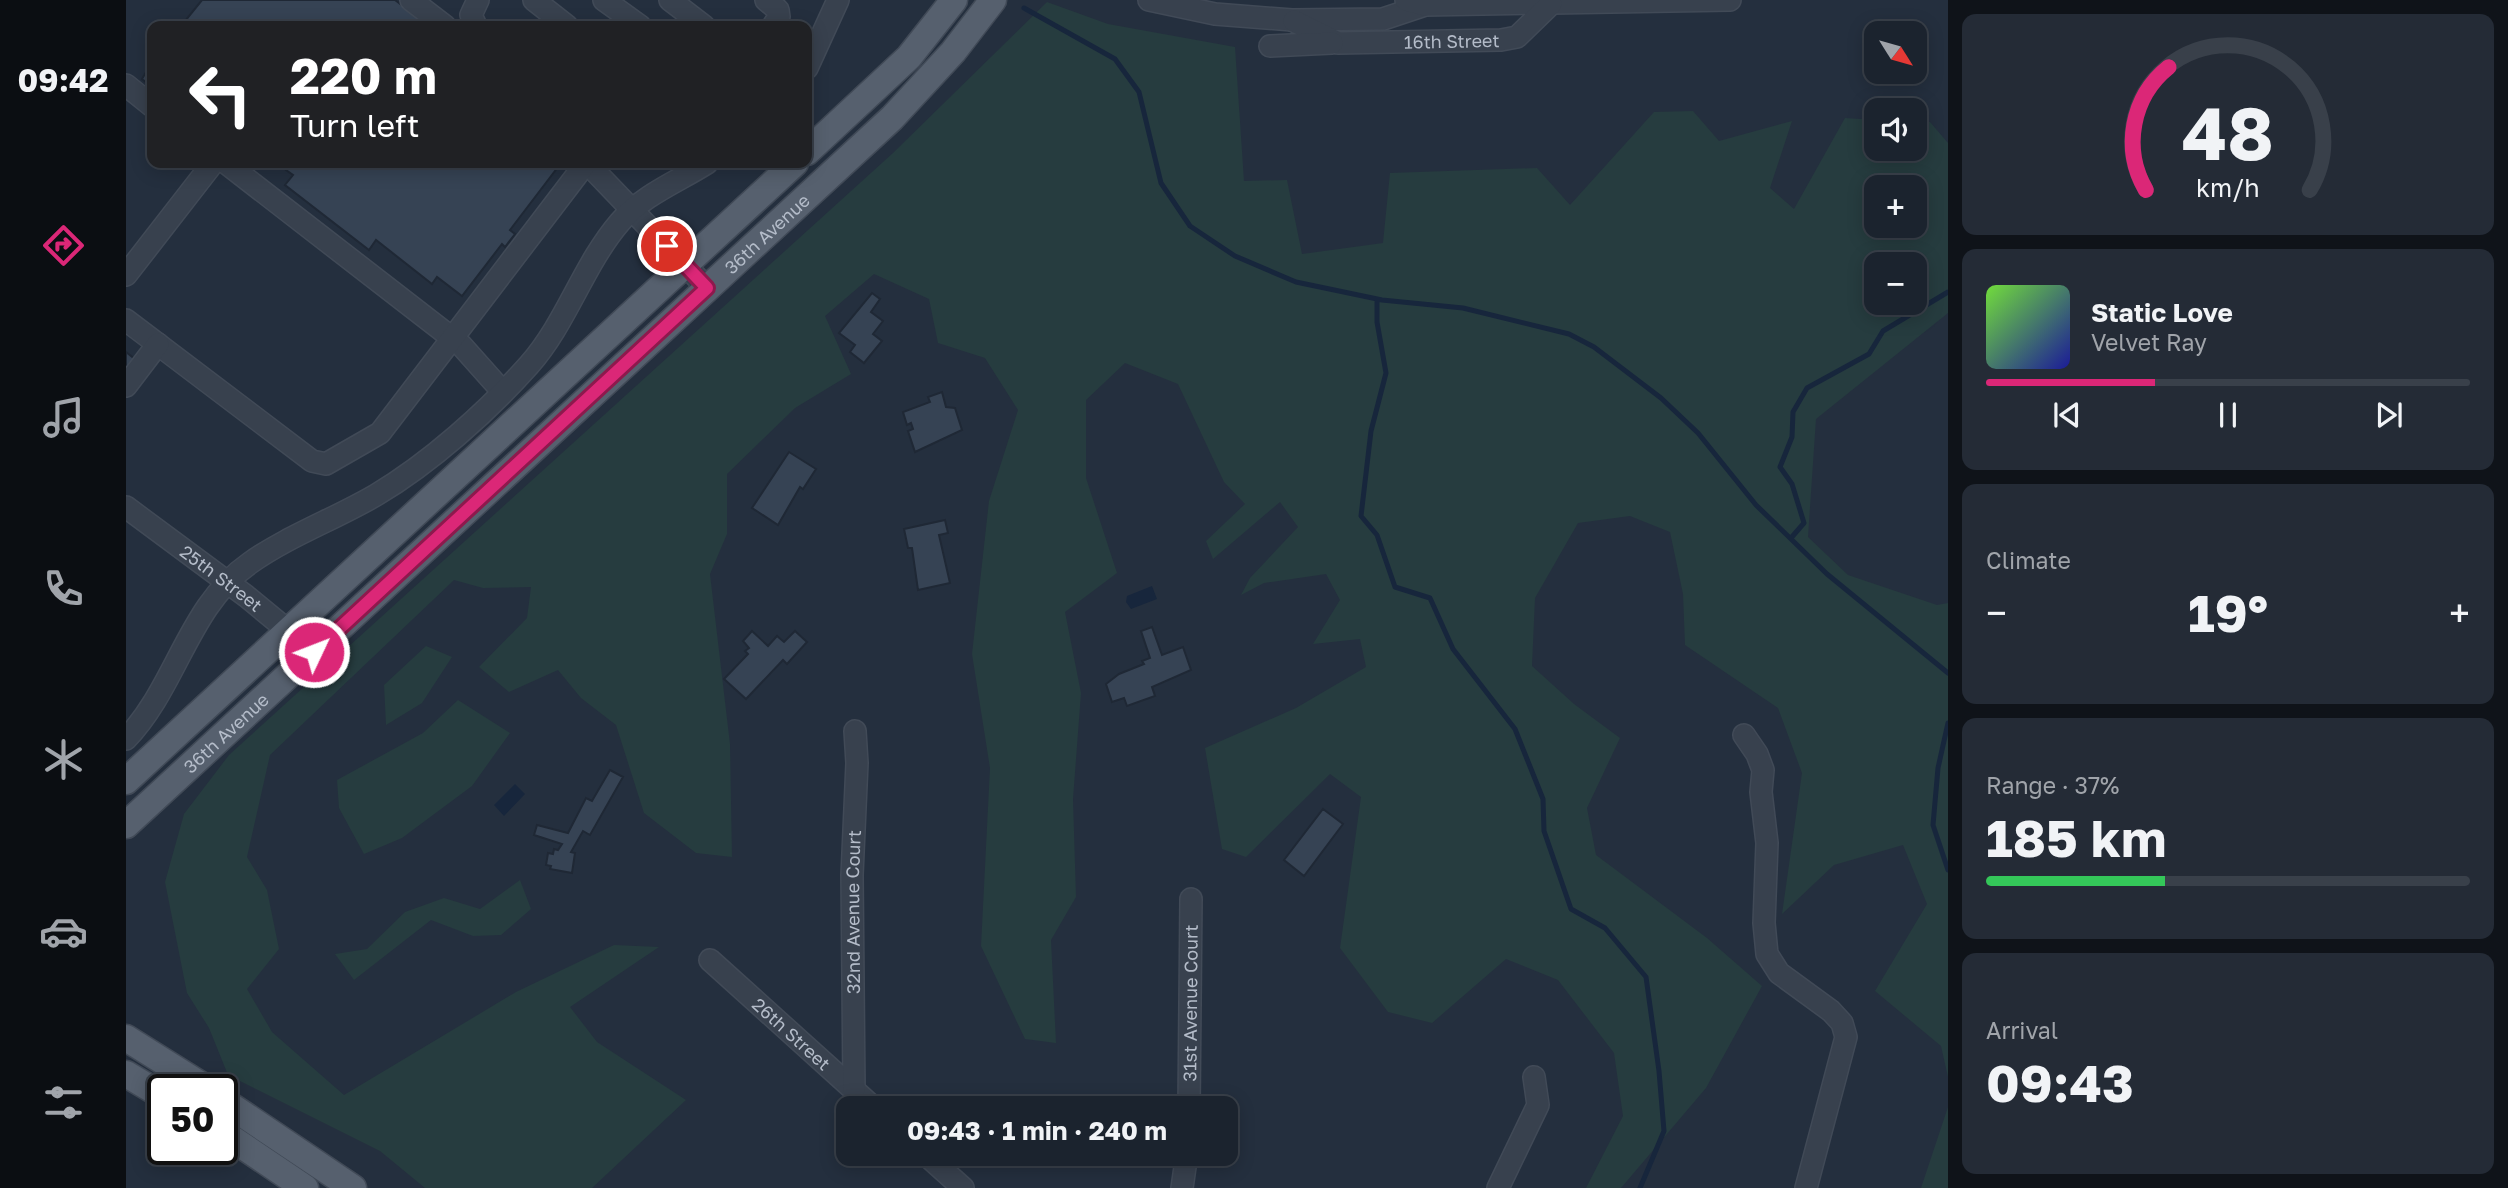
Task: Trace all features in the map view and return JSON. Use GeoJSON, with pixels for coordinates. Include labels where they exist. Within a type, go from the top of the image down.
{"type":"FeatureCollection","features":[{"type":"Feature","properties":{"kind":"main road","name":"36th Avenue"},"geometry":{"type":"LineString","coordinates":[[126,825],[892,118],[953,52],[993,0]]}},
{"type":"Feature","properties":{"kind":"main road"},"geometry":{"type":"LineString","coordinates":[[812,147],[909,57],[952,2]]}},
{"type":"Feature","properties":{"kind":"main road","name":"36th Avenue"},"geometry":{"type":"LineString","coordinates":[[126,781],[790,168]]}},
{"type":"Feature","properties":{"kind":"main road"},"geometry":{"type":"LineString","coordinates":[[126,1038],[183,1074]]}},
{"type":"Feature","properties":{"kind":"main road"},"geometry":{"type":"LineString","coordinates":[[126,1074],[147,1086]]}},
{"type":"Feature","properties":{"kind":"main road"},"geometry":{"type":"LineString","coordinates":[[238,1111],[353,1188]]}},
{"type":"Feature","properties":{"kind":"main road"},"geometry":{"type":"LineString","coordinates":[[238,1143],[305,1188]]}},
{"type":"Feature","properties":{"kind":"street"},"geometry":{"type":"LineString","coordinates":[[411,0],[438,21]]}},
{"type":"Feature","properties":{"kind":"street"},"geometry":{"type":"LineString","coordinates":[[474,21],[471,15],[478,0]]}},
{"type":"Feature","properties":{"kind":"street"},"geometry":{"type":"LineString","coordinates":[[534,0],[561,21]]}},
{"type":"Feature","properties":{"kind":"street"},"geometry":{"type":"LineString","coordinates":[[604,0],[633,21]]}},
{"type":"Feature","properties":{"kind":"street"},"geometry":{"type":"LineString","coordinates":[[670,0],[697,21]]}},
{"type":"Feature","properties":{"kind":"street"},"geometry":{"type":"LineString","coordinates":[[766,0],[778,9],[776,21]]}},
{"type":"Feature","properties":{"kind":"street"},"geometry":{"type":"LineString","coordinates":[[812,57],[838,0]]}},
{"type":"Feature","properties":{"kind":"street","name":"16th Street"},"geometry":{"type":"LineString","coordinates":[[1149,0],[1215,14],[1292,20],[1383,19],[1416,2],[1551,4],[1730,0]]}},
{"type":"Feature","properties":{"kind":"street","name":"16th Street"},"geometry":{"type":"LineString","coordinates":[[1270,46],[1501,40],[1517,37],[1551,4]]}},
{"type":"Feature","properties":{"kind":"street","name":"16th Street"},"geometry":{"type":"LineString","coordinates":[[1292,20],[1338,43]]}},
{"type":"Feature","properties":{"kind":"street"},"geometry":{"type":"LineString","coordinates":[[126,85],[147,102]]}},
{"type":"Feature","properties":{"kind":"street"},"geometry":{"type":"LineString","coordinates":[[126,275],[208,168]]}},
{"type":"Feature","properties":{"kind":"street"},"geometry":{"type":"LineString","coordinates":[[232,168],[451,337],[502,391]]}},
{"type":"Feature","properties":{"kind":"street"},"geometry":{"type":"LineString","coordinates":[[126,320],[319,465],[380,433],[582,168]]}},
{"type":"Feature","properties":{"kind":"street"},"geometry":{"type":"LineString","coordinates":[[591,168],[707,288]]}},
{"type":"Feature","properties":{"kind":"street"},"geometry":{"type":"LineString","coordinates":[[126,739],[159,695],[202,611],[249,563],[399,481],[441,448],[502,391],[550,338],[608,237],[633,209],[699,168]]}},
{"type":"Feature","properties":{"kind":"street"},"geometry":{"type":"LineString","coordinates":[[126,386],[158,344]]}},
{"type":"Feature","properties":{"kind":"street","name":"25th Street"},"geometry":{"type":"LineString","coordinates":[[126,507],[314,652]]}},
{"type":"Feature","properties":{"kind":"street","name":"32nd Avenue Court"},"geometry":{"type":"LineString","coordinates":[[854,1090],[852,875],[857,763],[855,731]]}},
{"type":"Feature","properties":{"kind":"street"},"geometry":{"type":"LineString","coordinates":[[1744,735],[1757,754],[1763,770],[1761,792],[1767,843],[1764,923],[1768,954],[1779,973],[1831,1011],[1842,1023],[1846,1037],[1806,1188]]}},
{"type":"Feature","properties":{"kind":"street","name":"31st Avenue Court"},"geometry":{"type":"LineString","coordinates":[[1189,1096],[1191,899]]}},
{"type":"Feature","properties":{"kind":"street","name":"26th Street"},"geometry":{"type":"LineString","coordinates":[[710,960],[861,1096]]}},
{"type":"Feature","properties":{"kind":"street"},"geometry":{"type":"LineString","coordinates":[[1498,1188],[1538,1105],[1534,1077]]}},
{"type":"Feature","properties":{"kind":"street"},"geometry":{"type":"LineString","coordinates":[[938,1166],[963,1188]]}},
{"type":"Feature","properties":{"kind":"street"},"geometry":{"type":"LineString","coordinates":[[1182,1188],[1185,1166]]}},
{"type":"Feature","properties":{"kind":"green space"},"geometry":{"type":"Polygon","coordinates":[[[1047,2],[1108,24],[1235,47],[1244,181],[1287,180],[1302,254],[1383,243],[1390,173],[1537,168],[1570,205],[1654,112],[1693,111],[1719,141],[1792,121],[1770,188],[1794,209],[1845,118],[1864,119],[1864,161],[1927,161],[1927,122],[1948,143],[1948,313],[1816,419],[1808,537],[1848,575],[1937,605],[1948,603],[1948,1077],[1941,1046],[1875,991],[1927,904],[1903,845],[1834,865],[1782,914],[1802,773],[1778,708],[1685,645],[1683,594],[1670,532],[1630,516],[1578,523],[1535,598],[1532,666],[1574,704],[1620,738],[1587,808],[1596,855],[1707,938],[1762,986],[1706,1088],[1621,1188],[1586,1188],[1623,1116],[1614,1053],[1558,980],[1506,959],[1432,1023],[1388,1012],[1340,948],[1361,797],[1330,774],[1246,857],[1222,849],[1205,748],[1296,708],[1366,667],[1360,639],[1313,644],[1340,600],[1326,574],[1264,583],[1241,595],[1250,578],[1298,527],[1280,502],[1213,559],[1206,541],[1245,504],[1224,482],[1178,384],[1125,363],[1086,400],[1086,478],[1117,573],[1065,612],[1081,693],[1073,799],[1076,897],[1051,940],[1056,1043],[1025,1039],[981,946],[990,768],[972,654],[989,501],[1018,410],[985,358],[938,343],[929,299],[874,274],[825,316],[851,374],[795,408],[727,474],[727,534],[710,574],[730,744],[732,857],[696,853],[644,813],[616,725],[581,698],[558,670],[509,692],[479,667],[527,618],[531,587],[483,588],[454,580],[270,755],[247,857],[267,890],[279,949],[247,989],[272,1032],[344,1095],[516,992],[614,945],[659,947],[570,1007],[597,1042],[686,1100],[592,1188],[425,1188],[380,1151],[238,1080],[238,1074],[228,1074],[209,1028],[187,993],[165,882],[184,814],[229,755],[893,153],[1047,2]]]}},
{"type":"Feature","properties":{"kind":"green space"},"geometry":{"type":"Polygon","coordinates":[[[426,646],[452,657],[422,703],[386,725],[384,685],[426,646]]]}},
{"type":"Feature","properties":{"kind":"green space"},"geometry":{"type":"Polygon","coordinates":[[[458,700],[510,733],[472,786],[402,838],[364,854],[339,808],[337,780],[423,733],[458,700]]]}},
{"type":"Feature","properties":{"kind":"green space"},"geometry":{"type":"Polygon","coordinates":[[[520,880],[531,909],[501,935],[473,936],[431,920],[354,980],[335,954],[367,949],[405,912],[444,898],[480,909],[520,880]]]}},
{"type":"Feature","properties":{"kind":"green space"},"geometry":{"type":"Polygon","coordinates":[[[1948,1107],[1948,1188],[1921,1188],[1948,1107]]]}},
{"type":"Feature","properties":{"kind":"water"},"geometry":{"type":"Polygon","coordinates":[[[1152,586],[1157,599],[1131,609],[1126,602],[1127,596],[1152,586]]]}},
{"type":"Feature","properties":{"kind":"water"},"geometry":{"type":"Polygon","coordinates":[[[515,784],[525,794],[504,816],[494,805],[515,784]]]}},
{"type":"Feature","properties":{"kind":"building"},"geometry":{"type":"Polygon","coordinates":[[[202,0],[395,0],[422,21],[185,21],[202,0]]]}},
{"type":"Feature","properties":{"kind":"building"},"geometry":{"type":"Polygon","coordinates":[[[147,70],[147,83],[142,79],[147,70]]]}},
{"type":"Feature","properties":{"kind":"building"},"geometry":{"type":"Polygon","coordinates":[[[283,168],[557,168],[510,230],[515,234],[505,247],[502,244],[462,296],[437,277],[432,284],[376,240],[369,250],[285,185],[293,175],[283,168]]]}},
{"type":"Feature","properties":{"kind":"building"},"geometry":{"type":"Polygon","coordinates":[[[872,293],[880,299],[871,312],[883,321],[873,334],[882,341],[864,363],[850,352],[855,345],[839,333],[872,293]]]}},
{"type":"Feature","properties":{"kind":"building"},"geometry":{"type":"Polygon","coordinates":[[[126,352],[136,360],[126,373],[126,352]]]}},
{"type":"Feature","properties":{"kind":"building"},"geometry":{"type":"Polygon","coordinates":[[[942,392],[946,407],[955,408],[962,430],[915,452],[908,431],[913,429],[911,423],[907,425],[903,412],[930,402],[928,397],[942,392]]]}},
{"type":"Feature","properties":{"kind":"building"},"geometry":{"type":"Polygon","coordinates":[[[789,452],[816,469],[803,489],[800,487],[778,525],[752,508],[789,452]]]}},
{"type":"Feature","properties":{"kind":"building"},"geometry":{"type":"Polygon","coordinates":[[[945,520],[948,533],[939,535],[950,583],[918,590],[912,548],[908,548],[904,529],[945,520]]]}},
{"type":"Feature","properties":{"kind":"building"},"geometry":{"type":"Polygon","coordinates":[[[1152,627],[1162,655],[1183,647],[1191,670],[1152,687],[1155,696],[1127,706],[1124,698],[1112,702],[1106,684],[1119,674],[1144,664],[1142,661],[1150,658],[1141,631],[1152,627]]]}},
{"type":"Feature","properties":{"kind":"building"},"geometry":{"type":"Polygon","coordinates":[[[752,631],[768,646],[777,636],[784,642],[795,631],[807,642],[787,664],[783,660],[746,699],[724,679],[748,654],[745,651],[749,648],[743,641],[752,631]]]}},
{"type":"Feature","properties":{"kind":"building"},"geometry":{"type":"Polygon","coordinates":[[[610,770],[623,777],[590,835],[583,831],[571,852],[575,853],[572,873],[550,869],[551,866],[546,865],[548,853],[553,854],[554,849],[558,850],[562,844],[534,835],[537,825],[568,833],[586,798],[592,801],[610,770]]]}},
{"type":"Feature","properties":{"kind":"building"},"geometry":{"type":"Polygon","coordinates":[[[1323,809],[1343,824],[1304,876],[1284,860],[1323,809]]]}},
{"type":"Feature","properties":{"kind":"waterway"},"geometry":{"type":"LineString","coordinates":[[1024,8],[1115,59],[1139,92],[1161,183],[1190,226],[1235,256],[1296,282],[1382,300],[1463,308],[1569,334],[1594,347],[1661,398],[1698,433],[1756,505],[1827,574],[1948,673]]}},
{"type":"Feature","properties":{"kind":"waterway"},"geometry":{"type":"LineString","coordinates":[[1791,538],[1804,523],[1792,484],[1780,467],[1792,437],[1793,412],[1807,388],[1869,354],[1883,331],[1948,292]]}},
{"type":"Feature","properties":{"kind":"waterway"},"geometry":{"type":"LineString","coordinates":[[1377,299],[1377,322],[1386,373],[1371,431],[1361,516],[1377,535],[1395,587],[1430,598],[1453,649],[1515,729],[1543,799],[1544,831],[1571,909],[1605,928],[1646,977],[1664,1131],[1640,1188]]}},
{"type":"Feature","properties":{"kind":"waterway"},"geometry":{"type":"LineString","coordinates":[[1948,723],[1938,768],[1933,825],[1948,870]]}},
{"type":"Feature","properties":{"kind":"route"},"geometry":{"type":"LineString","coordinates":[[314,652],[707,288],[667,246]]}}]}
